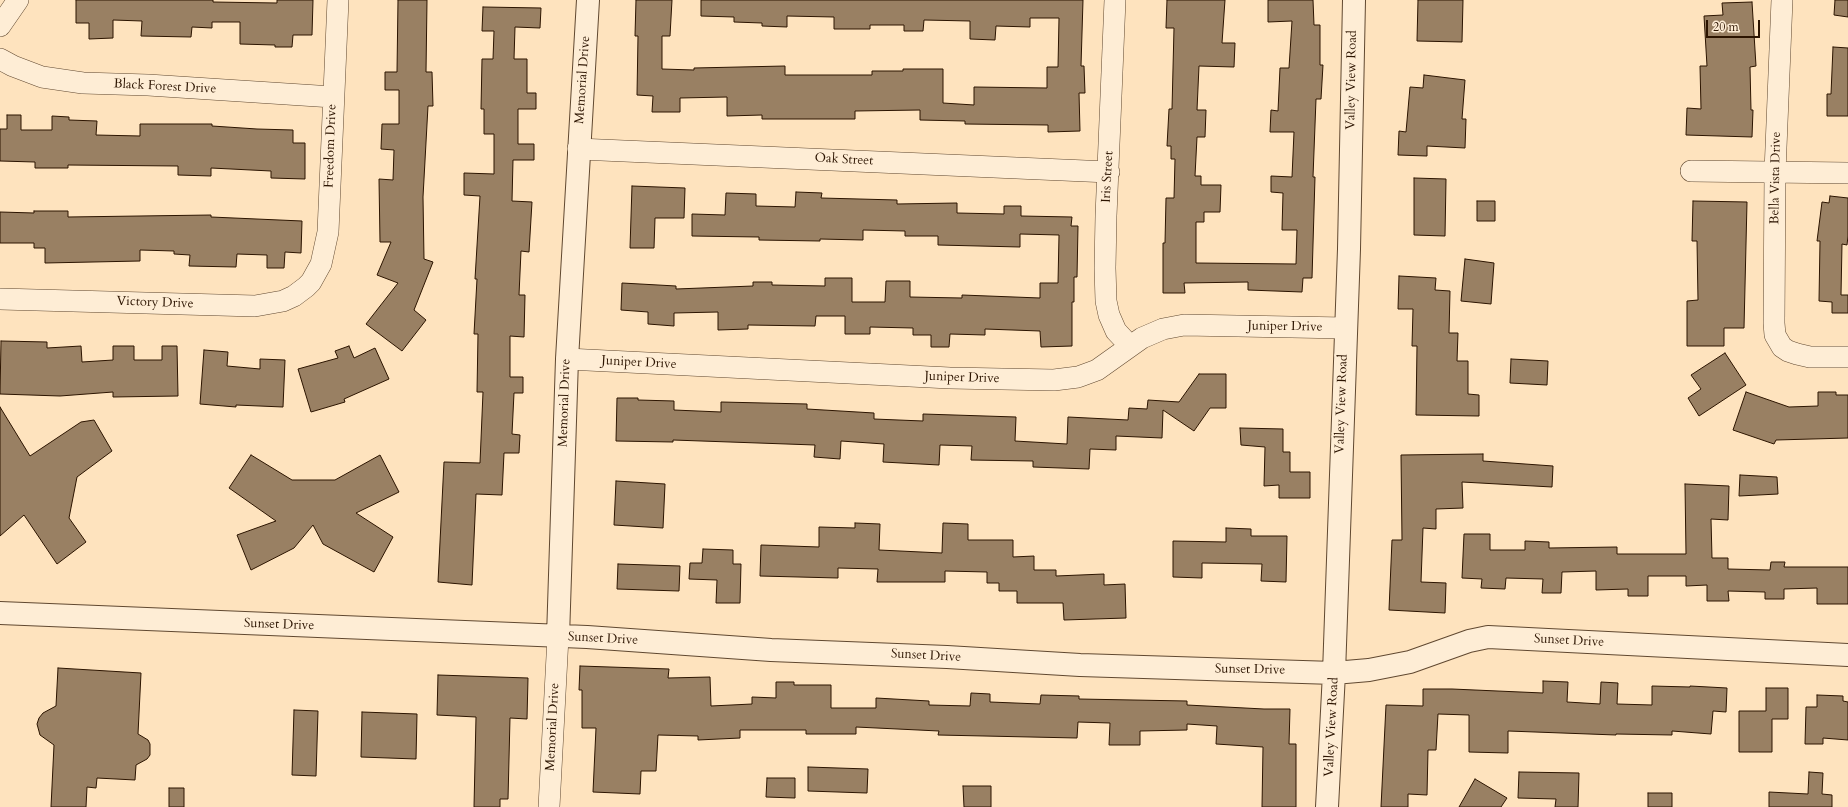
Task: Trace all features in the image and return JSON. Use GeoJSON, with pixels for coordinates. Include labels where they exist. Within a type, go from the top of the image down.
{"type":"FeatureCollection","features":[{"type":"Feature","properties":{"kind":"street"},"geometry":{"type":"LineString","coordinates":[[0,26],[18,0]]}},
{"type":"Feature","properties":{"kind":"street","name":"Freedom Drive"},"geometry":{"type":"LineString","coordinates":[[306,287],[311,282],[321,264],[327,239],[338,0]]}},
{"type":"Feature","properties":{"kind":"street","name":"Memorial Drive"},"geometry":{"type":"LineString","coordinates":[[549,807],[558,637],[567,359],[578,149],[588,0]]}},
{"type":"Feature","properties":{"kind":"street","name":"Iris Street"},"geometry":{"type":"LineString","coordinates":[[1115,0],[1105,253],[1106,301],[1109,315],[1116,331],[1130,346]]}},
{"type":"Feature","properties":{"kind":"street","name":"Valley View Road"},"geometry":{"type":"LineString","coordinates":[[1327,807],[1334,673],[1348,249],[1354,0]]}},
{"type":"Feature","properties":{"kind":"street","name":"Bella Vista Drive"},"geometry":{"type":"LineString","coordinates":[[1782,0],[1775,172],[1774,323],[1778,341],[1788,351],[1810,357],[1848,357]]}},
{"type":"Feature","properties":{"kind":"street","name":"Black Forest Drive"},"geometry":{"type":"LineString","coordinates":[[0,59],[13,66],[42,77],[83,83],[148,85],[333,97]]}},
{"type":"Feature","properties":{"kind":"street","name":"Oak Street"},"geometry":{"type":"LineString","coordinates":[[578,149],[1109,172]]}},
{"type":"Feature","properties":{"kind":"street"},"geometry":{"type":"LineString","coordinates":[[1691,171],[1848,174]]}},
{"type":"Feature","properties":{"kind":"street","name":"Victory Drive"},"geometry":{"type":"LineString","coordinates":[[0,299],[255,306],[283,301],[294,296],[306,287]]}},
{"type":"Feature","properties":{"kind":"street","name":"Juniper Drive"},"geometry":{"type":"LineString","coordinates":[[567,359],[950,378],[1054,380],[1078,377],[1096,370],[1142,338],[1163,329],[1184,325],[1345,328]]}},
{"type":"Feature","properties":{"kind":"street","name":"Sunset Drive"},"geometry":{"type":"LineString","coordinates":[[0,613],[558,637],[1080,666],[1334,673],[1369,670],[1410,662],[1470,641],[1488,637],[1848,656]]}},
{"type":"Feature","properties":{"kind":"building"},"geometry":{"type":"Polygon","coordinates":[[[76,0],[213,0],[213,2],[277,3],[277,0],[313,0],[312,35],[293,35],[292,47],[275,47],[275,45],[240,44],[240,22],[212,22],[212,28],[192,27],[191,37],[141,36],[142,21],[113,20],[113,38],[89,39],[89,23],[76,23],[76,0]]]}},
{"type":"Feature","properties":{"kind":"building"},"geometry":{"type":"Polygon","coordinates":[[[398,0],[427,0],[426,72],[432,72],[433,106],[428,106],[423,197],[424,259],[433,262],[414,310],[426,320],[402,351],[366,324],[398,283],[377,275],[391,242],[380,242],[379,179],[393,180],[394,150],[381,149],[382,124],[399,124],[399,90],[385,90],[385,72],[397,72],[398,0]]]}},
{"type":"Feature","properties":{"kind":"building"},"geometry":{"type":"Polygon","coordinates":[[[636,0],[672,0],[670,36],[662,36],[662,69],[694,70],[694,68],[785,66],[785,75],[872,75],[872,71],[943,69],[943,103],[974,105],[974,87],[1047,88],[1047,67],[1058,67],[1059,18],[1030,18],[1030,27],[996,26],[995,40],[970,39],[970,21],[924,20],[923,31],[904,31],[904,25],[870,25],[870,29],[834,29],[834,17],[787,16],[787,27],[762,26],[762,23],[734,22],[734,17],[701,16],[701,0],[1083,0],[1081,66],[1084,66],[1085,93],[1079,93],[1080,131],[1048,132],[1048,125],[965,124],[965,121],[920,120],[920,110],[855,111],[855,119],[762,119],[762,115],[727,116],[727,97],[680,98],[680,112],[652,112],[653,96],[637,95],[638,36],[635,36],[636,0]]]}},
{"type":"Feature","properties":{"kind":"building"},"geometry":{"type":"Polygon","coordinates":[[[1167,0],[1225,0],[1222,43],[1235,43],[1234,67],[1199,66],[1197,110],[1206,110],[1205,137],[1197,137],[1195,176],[1201,176],[1201,185],[1221,185],[1220,212],[1204,212],[1204,222],[1196,222],[1196,263],[1296,264],[1297,230],[1282,230],[1283,193],[1271,192],[1271,176],[1292,177],[1294,132],[1270,132],[1271,110],[1278,111],[1280,68],[1289,68],[1292,21],[1268,22],[1268,0],[1313,0],[1314,25],[1320,25],[1320,65],[1323,65],[1321,99],[1316,99],[1313,177],[1315,177],[1312,278],[1303,278],[1302,292],[1248,290],[1248,282],[1184,283],[1185,293],[1163,293],[1163,243],[1165,243],[1166,198],[1174,198],[1175,159],[1171,159],[1171,146],[1167,146],[1169,109],[1172,109],[1174,28],[1166,28],[1167,0]]]}},
{"type":"Feature","properties":{"kind":"building"},"geometry":{"type":"Polygon","coordinates":[[[1418,0],[1463,0],[1462,42],[1417,41],[1418,0]]]}},
{"type":"Feature","properties":{"kind":"building"},"geometry":{"type":"Polygon","coordinates":[[[1835,0],[1848,0],[1848,17],[1834,15],[1835,0]]]}},
{"type":"Feature","properties":{"kind":"building"},"geometry":{"type":"Polygon","coordinates":[[[1752,2],[1756,66],[1750,67],[1751,110],[1753,110],[1752,137],[1686,135],[1687,108],[1701,109],[1700,66],[1707,66],[1704,16],[1723,15],[1722,3],[1752,2]]]}},
{"type":"Feature","properties":{"kind":"building"},"geometry":{"type":"Polygon","coordinates":[[[483,7],[541,8],[540,28],[515,27],[514,59],[527,59],[527,93],[536,93],[536,109],[518,109],[518,144],[534,144],[534,160],[513,160],[512,201],[532,202],[529,252],[521,251],[519,295],[525,295],[524,337],[510,336],[510,377],[523,377],[523,393],[514,393],[512,434],[520,435],[519,453],[504,453],[502,495],[476,494],[472,585],[438,582],[444,462],[480,463],[483,392],[477,392],[478,334],[474,334],[477,279],[475,279],[480,196],[464,195],[464,173],[494,174],[494,134],[484,134],[484,109],[481,109],[482,59],[493,59],[494,31],[482,31],[483,7]]]}},
{"type":"Feature","properties":{"kind":"building"},"geometry":{"type":"Polygon","coordinates":[[[1833,47],[1848,48],[1848,116],[1827,116],[1827,94],[1831,94],[1833,47]]]}},
{"type":"Feature","properties":{"kind":"building"},"geometry":{"type":"Polygon","coordinates":[[[1424,75],[1465,80],[1462,119],[1466,119],[1465,148],[1427,146],[1427,156],[1398,155],[1399,131],[1406,132],[1410,87],[1423,88],[1424,75]]]}},
{"type":"Feature","properties":{"kind":"building"},"geometry":{"type":"Polygon","coordinates":[[[7,115],[21,115],[21,130],[52,130],[52,116],[69,117],[69,120],[97,121],[96,135],[140,136],[140,124],[212,124],[212,126],[293,130],[293,143],[305,143],[305,179],[271,178],[271,171],[211,168],[211,176],[178,175],[178,166],[68,165],[68,168],[35,168],[35,162],[0,161],[0,129],[7,129],[7,115]]]}},
{"type":"Feature","properties":{"kind":"building"},"geometry":{"type":"Polygon","coordinates":[[[1414,178],[1446,179],[1445,236],[1414,235],[1414,178]]]}},
{"type":"Feature","properties":{"kind":"building"},"geometry":{"type":"Polygon","coordinates":[[[632,186],[685,188],[684,218],[655,218],[654,248],[630,248],[632,186]]]}},
{"type":"Feature","properties":{"kind":"building"},"geometry":{"type":"Polygon","coordinates":[[[796,192],[822,193],[821,198],[897,200],[897,204],[957,203],[957,213],[1004,214],[1004,206],[1021,206],[1021,216],[1072,217],[1071,226],[1078,226],[1077,277],[1074,277],[1074,302],[1072,302],[1072,346],[1041,347],[1040,331],[985,329],[985,335],[950,334],[949,347],[931,347],[931,335],[913,335],[913,328],[870,327],[870,334],[845,334],[845,316],[816,316],[815,326],[748,325],[748,329],[718,330],[718,312],[674,313],[674,326],[648,324],[648,312],[621,310],[622,283],[676,286],[676,289],[753,286],[753,282],[772,282],[772,285],[825,286],[825,278],[852,278],[852,302],[885,302],[886,281],[910,281],[910,297],[962,298],[962,295],[1040,298],[1040,283],[1058,283],[1059,235],[1020,234],[1020,247],[938,245],[938,236],[905,236],[905,231],[863,230],[863,240],[759,240],[759,237],[692,236],[692,214],[725,215],[726,193],[756,194],[756,206],[795,207],[796,192]]]}},
{"type":"Feature","properties":{"kind":"building"},"geometry":{"type":"Polygon","coordinates":[[[1830,196],[1848,198],[1848,236],[1847,245],[1842,244],[1841,295],[1848,295],[1848,313],[1832,313],[1832,302],[1819,301],[1820,241],[1817,241],[1822,202],[1829,203],[1830,196]]]}},
{"type":"Feature","properties":{"kind":"building"},"geometry":{"type":"Polygon","coordinates":[[[1477,201],[1495,201],[1495,221],[1477,221],[1477,201]]]}},
{"type":"Feature","properties":{"kind":"building"},"geometry":{"type":"Polygon","coordinates":[[[1693,201],[1747,202],[1744,328],[1724,328],[1724,346],[1687,346],[1687,301],[1698,300],[1697,241],[1692,241],[1693,201]]]}},
{"type":"Feature","properties":{"kind":"building"},"geometry":{"type":"Polygon","coordinates":[[[34,211],[68,211],[68,217],[211,215],[211,217],[302,221],[301,253],[285,252],[284,268],[267,268],[267,255],[237,254],[236,267],[189,266],[190,255],[174,254],[174,251],[140,250],[140,261],[45,263],[45,248],[34,248],[34,243],[0,243],[0,212],[34,213],[34,211]]]}},
{"type":"Feature","properties":{"kind":"building"},"geometry":{"type":"Polygon","coordinates":[[[1465,259],[1494,263],[1491,304],[1461,301],[1465,259]]]}},
{"type":"Feature","properties":{"kind":"building"},"geometry":{"type":"Polygon","coordinates":[[[1399,276],[1436,278],[1435,290],[1450,291],[1449,333],[1458,333],[1457,361],[1468,361],[1468,394],[1479,395],[1479,416],[1416,415],[1417,346],[1412,346],[1413,309],[1398,309],[1399,276]]]}},
{"type":"Feature","properties":{"kind":"building"},"geometry":{"type":"Polygon","coordinates":[[[1,341],[47,342],[47,348],[81,346],[82,362],[113,360],[113,346],[134,346],[134,360],[162,360],[162,346],[177,346],[178,396],[113,397],[113,392],[60,396],[0,394],[1,341]]]}},
{"type":"Feature","properties":{"kind":"building"},"geometry":{"type":"Polygon","coordinates":[[[349,346],[354,358],[375,348],[389,379],[344,399],[345,402],[311,412],[298,369],[338,358],[335,351],[349,346]]]}},
{"type":"Feature","properties":{"kind":"building"},"geometry":{"type":"Polygon","coordinates":[[[204,350],[228,352],[227,366],[260,369],[260,359],[285,360],[283,407],[236,405],[236,407],[200,404],[204,350]]]}},
{"type":"Feature","properties":{"kind":"building"},"geometry":{"type":"Polygon","coordinates":[[[1725,353],[1746,385],[1699,416],[1688,398],[1701,389],[1691,375],[1725,353]]]}},
{"type":"Feature","properties":{"kind":"building"},"geometry":{"type":"Polygon","coordinates":[[[1511,359],[1548,361],[1547,385],[1510,383],[1511,359]]]}},
{"type":"Feature","properties":{"kind":"building"},"geometry":{"type":"Polygon","coordinates":[[[1199,374],[1226,374],[1226,408],[1210,408],[1194,431],[1163,410],[1162,438],[1116,436],[1116,450],[1090,449],[1089,469],[1033,467],[1033,461],[971,460],[972,446],[940,445],[939,465],[883,462],[884,444],[841,441],[840,459],[814,457],[815,445],[673,440],[673,442],[616,441],[617,398],[638,398],[638,400],[674,401],[674,410],[721,412],[721,402],[807,404],[807,409],[874,413],[874,419],[923,421],[923,414],[1016,417],[1015,441],[1067,444],[1068,417],[1128,420],[1129,408],[1147,409],[1148,400],[1179,402],[1199,374]]]}},
{"type":"Feature","properties":{"kind":"building"},"geometry":{"type":"Polygon","coordinates":[[[1746,392],[1789,407],[1818,406],[1818,392],[1836,392],[1836,395],[1848,395],[1848,438],[1776,440],[1774,444],[1733,430],[1746,392]]]}},
{"type":"Feature","properties":{"kind":"building"},"geometry":{"type":"Polygon","coordinates":[[[0,407],[30,456],[81,422],[94,420],[112,451],[77,477],[69,518],[86,542],[57,564],[24,515],[0,536],[0,407]]]}},
{"type":"Feature","properties":{"kind":"building"},"geometry":{"type":"Polygon","coordinates":[[[1240,428],[1283,429],[1283,452],[1290,452],[1290,472],[1310,472],[1310,498],[1279,498],[1279,485],[1264,486],[1265,447],[1241,445],[1240,428]]]}},
{"type":"Feature","properties":{"kind":"building"},"geometry":{"type":"Polygon","coordinates":[[[1483,454],[1483,461],[1553,466],[1552,487],[1462,482],[1463,508],[1436,509],[1436,529],[1423,528],[1421,582],[1446,583],[1445,613],[1389,610],[1392,540],[1402,540],[1401,455],[1483,454]]]}},
{"type":"Feature","properties":{"kind":"building"},"geometry":{"type":"Polygon","coordinates":[[[251,455],[292,480],[335,480],[380,455],[399,492],[356,513],[393,537],[374,572],[323,544],[313,525],[294,548],[251,570],[237,535],[276,521],[229,488],[251,455]]]}},
{"type":"Feature","properties":{"kind":"building"},"geometry":{"type":"Polygon","coordinates":[[[1740,475],[1777,477],[1778,494],[1739,496],[1740,475]]]}},
{"type":"Feature","properties":{"kind":"building"},"geometry":{"type":"Polygon","coordinates":[[[616,481],[665,484],[663,528],[614,525],[616,481]]]}},
{"type":"Feature","properties":{"kind":"building"},"geometry":{"type":"Polygon","coordinates":[[[1685,484],[1729,486],[1728,520],[1711,519],[1712,558],[1728,558],[1728,569],[1770,570],[1771,562],[1785,562],[1784,567],[1848,567],[1848,604],[1817,604],[1817,588],[1784,589],[1784,599],[1765,599],[1765,592],[1728,591],[1729,601],[1707,601],[1707,585],[1686,586],[1686,576],[1648,576],[1648,596],[1628,596],[1628,589],[1596,590],[1596,571],[1562,572],[1561,593],[1542,593],[1543,579],[1506,578],[1505,589],[1481,588],[1482,579],[1462,578],[1464,534],[1490,534],[1490,550],[1525,550],[1525,541],[1549,542],[1549,548],[1617,547],[1617,554],[1686,554],[1685,484]]]}},
{"type":"Feature","properties":{"kind":"building"},"geometry":{"type":"Polygon","coordinates":[[[855,523],[880,524],[879,550],[942,553],[943,523],[968,524],[968,540],[1013,540],[1013,557],[1034,556],[1034,570],[1056,570],[1056,576],[1104,574],[1104,585],[1125,584],[1126,618],[1064,620],[1063,603],[1017,603],[1017,591],[999,591],[999,583],[987,583],[987,572],[945,571],[945,582],[877,582],[878,569],[838,568],[838,578],[760,576],[761,545],[819,547],[819,527],[855,528],[855,523]]]}},
{"type":"Feature","properties":{"kind":"building"},"geometry":{"type":"Polygon","coordinates":[[[1226,528],[1251,529],[1251,536],[1287,536],[1286,582],[1261,581],[1262,564],[1202,563],[1202,578],[1173,577],[1173,541],[1226,542],[1226,528]]]}},
{"type":"Feature","properties":{"kind":"building"},"geometry":{"type":"Polygon","coordinates":[[[703,549],[733,550],[733,564],[741,564],[740,603],[716,603],[717,580],[689,579],[690,563],[702,563],[703,549]]]}},
{"type":"Feature","properties":{"kind":"building"},"geometry":{"type":"Polygon","coordinates":[[[618,564],[680,566],[679,591],[617,589],[618,564]]]}},
{"type":"Feature","properties":{"kind":"building"},"geometry":{"type":"Polygon","coordinates":[[[580,666],[669,669],[668,678],[710,677],[711,706],[752,704],[752,697],[776,698],[776,682],[794,682],[794,685],[831,685],[831,708],[876,708],[876,698],[929,701],[929,705],[970,706],[971,693],[990,694],[990,702],[1040,704],[1041,695],[1079,696],[1079,699],[1187,701],[1187,705],[1290,709],[1289,744],[1296,744],[1296,807],[1262,807],[1263,747],[1216,744],[1217,726],[1187,724],[1187,730],[1140,731],[1140,745],[1109,745],[1110,723],[1078,722],[1077,738],[938,735],[939,731],[856,727],[856,734],[806,734],[806,730],[740,730],[740,738],[698,740],[698,736],[658,735],[656,771],[641,771],[640,794],[593,792],[596,728],[582,728],[582,690],[579,690],[580,666]]]}},
{"type":"Feature","properties":{"kind":"building"},"geometry":{"type":"Polygon","coordinates":[[[58,668],[141,673],[138,734],[148,740],[150,744],[150,755],[147,759],[136,765],[135,780],[97,778],[96,788],[87,787],[86,807],[51,807],[54,745],[40,735],[37,724],[43,713],[56,706],[58,668]]]}},
{"type":"Feature","properties":{"kind":"building"},"geometry":{"type":"Polygon","coordinates":[[[438,675],[528,678],[527,719],[510,718],[508,799],[500,799],[500,807],[474,807],[476,717],[437,715],[438,675]]]}},
{"type":"Feature","properties":{"kind":"building"},"geometry":{"type":"Polygon","coordinates":[[[1543,681],[1568,682],[1567,702],[1600,704],[1601,682],[1618,683],[1617,704],[1652,705],[1652,686],[1727,688],[1726,712],[1713,711],[1711,734],[1672,731],[1672,735],[1616,735],[1508,731],[1508,753],[1469,752],[1469,715],[1438,714],[1436,750],[1428,750],[1427,795],[1408,794],[1408,807],[1381,807],[1386,705],[1423,706],[1423,689],[1543,693],[1543,681]]]}},
{"type":"Feature","properties":{"kind":"building"},"geometry":{"type":"Polygon","coordinates":[[[1766,688],[1788,688],[1788,719],[1772,719],[1772,752],[1739,752],[1739,711],[1766,711],[1766,688]]]}},
{"type":"Feature","properties":{"kind":"building"},"geometry":{"type":"Polygon","coordinates":[[[1817,695],[1843,696],[1843,701],[1848,702],[1848,740],[1823,738],[1823,744],[1805,744],[1806,707],[1817,707],[1817,695]]]}},
{"type":"Feature","properties":{"kind":"building"},"geometry":{"type":"Polygon","coordinates":[[[294,710],[318,711],[316,776],[292,775],[294,710]]]}},
{"type":"Feature","properties":{"kind":"building"},"geometry":{"type":"Polygon","coordinates":[[[362,712],[417,714],[416,759],[361,757],[362,712]]]}},
{"type":"Feature","properties":{"kind":"building"},"geometry":{"type":"Polygon","coordinates":[[[808,767],[868,769],[867,793],[808,791],[808,767]]]}},
{"type":"Feature","properties":{"kind":"building"},"geometry":{"type":"Polygon","coordinates":[[[1519,772],[1579,773],[1578,807],[1555,807],[1556,799],[1518,798],[1519,772]]]}},
{"type":"Feature","properties":{"kind":"building"},"geometry":{"type":"Polygon","coordinates":[[[1809,772],[1823,773],[1822,794],[1832,795],[1832,807],[1769,807],[1769,792],[1808,794],[1809,772]]]}},
{"type":"Feature","properties":{"kind":"building"},"geometry":{"type":"Polygon","coordinates":[[[767,778],[795,778],[795,798],[766,797],[767,778]]]}},
{"type":"Feature","properties":{"kind":"building"},"geometry":{"type":"Polygon","coordinates":[[[1475,779],[1507,798],[1501,807],[1459,807],[1475,779]]]}},
{"type":"Feature","properties":{"kind":"building"},"geometry":{"type":"Polygon","coordinates":[[[963,786],[991,786],[991,807],[964,807],[963,786]]]}},
{"type":"Feature","properties":{"kind":"building"},"geometry":{"type":"Polygon","coordinates":[[[169,788],[184,788],[184,807],[169,807],[169,788]]]}},
{"type":"Feature","properties":{"kind":"building"},"geometry":{"type":"Polygon","coordinates":[[[1648,793],[1672,793],[1672,807],[1648,807],[1648,793]]]}}]}
